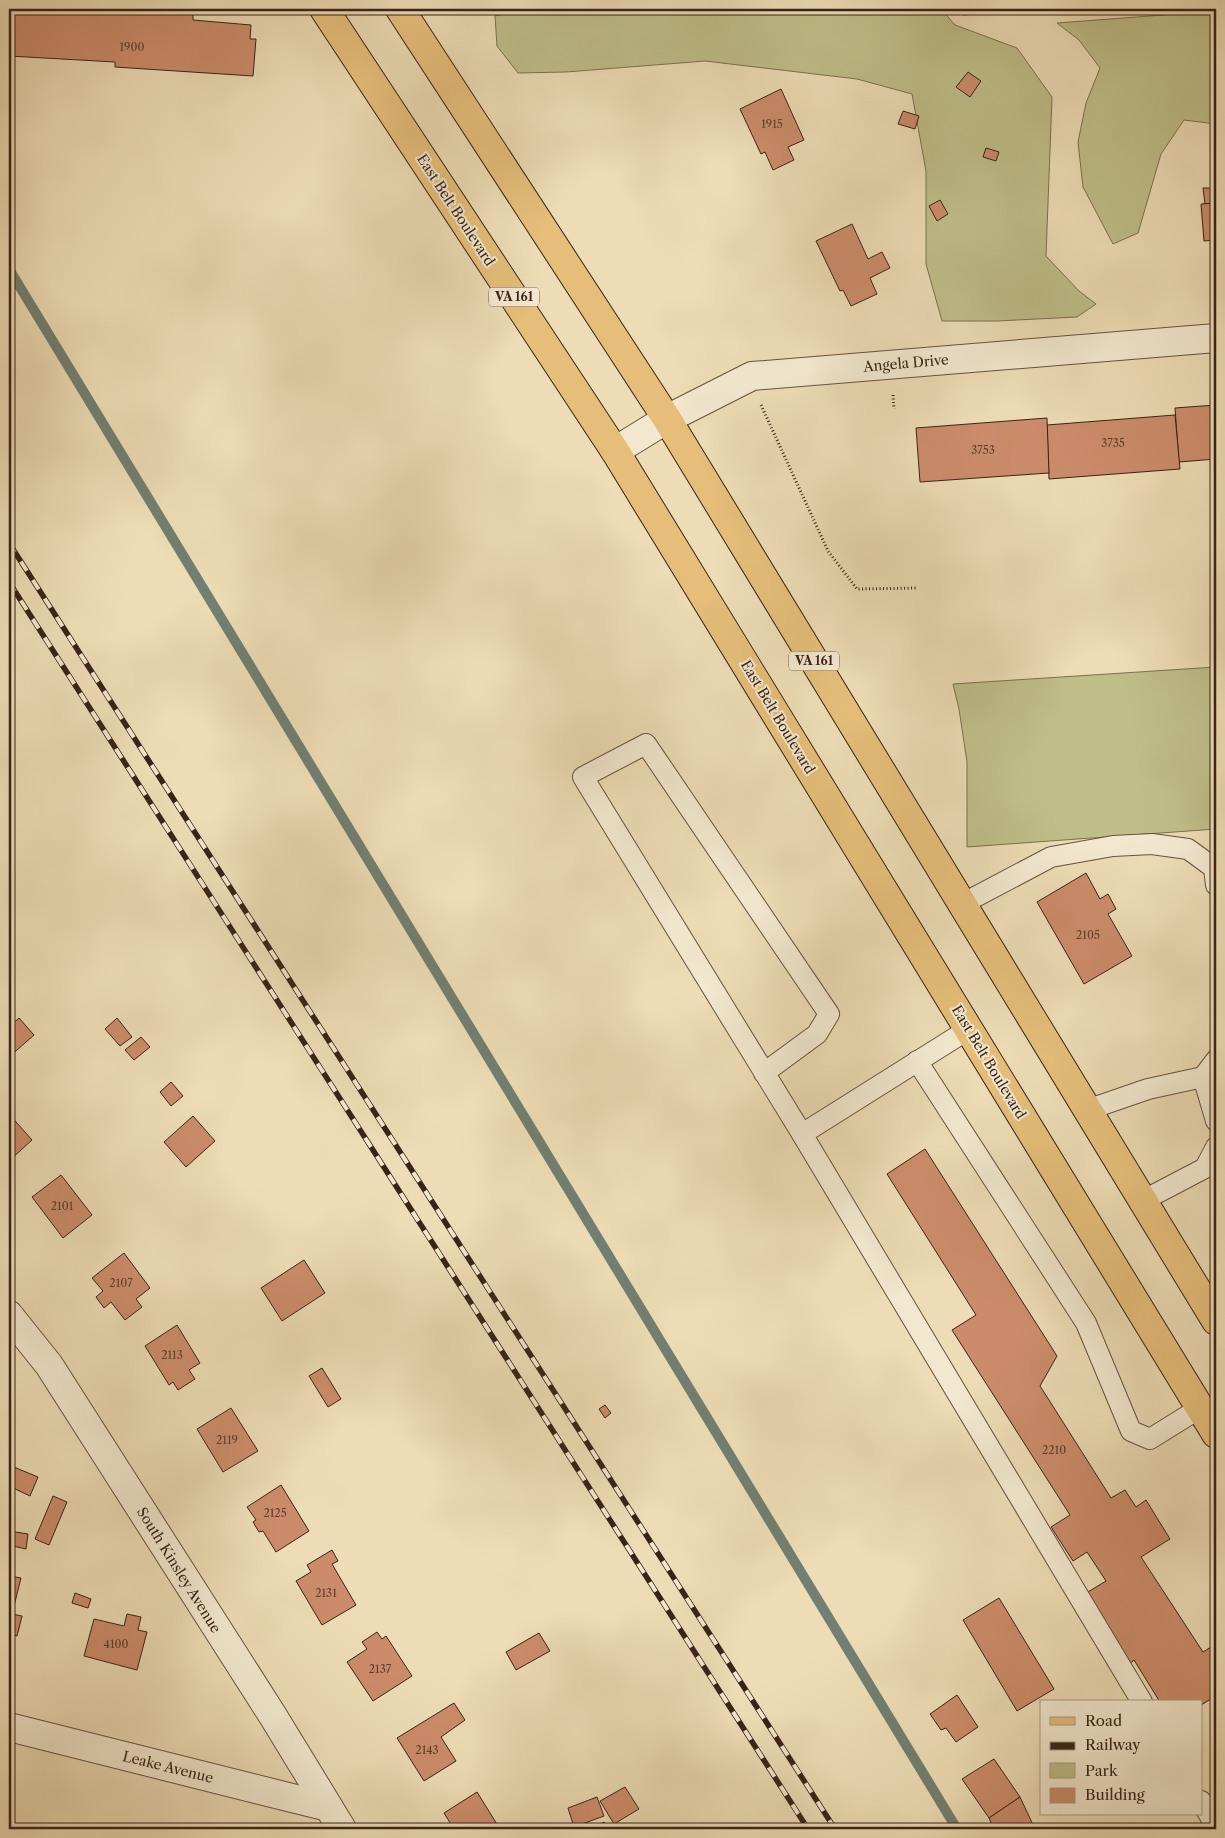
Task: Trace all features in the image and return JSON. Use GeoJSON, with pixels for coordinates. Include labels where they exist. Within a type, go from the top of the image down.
{"type":"FeatureCollection","features":[{"type":"Feature","properties":{"kind":"main road","name":"East Belt Boulevard"},"geometry":{"type":"LineString","coordinates":[[324,9],[615,451],[1216,1434]]}},
{"type":"Feature","properties":{"kind":"main road","name":"VA 161"},"geometry":{"type":"LineString","coordinates":[[400,9],[667,419],[1216,1321]]}},
{"type":"Feature","properties":{"kind":"street","name":"Angela Drive"},"geometry":{"type":"LineString","coordinates":[[615,451],[667,419],[752,376],[1216,338]]}},
{"type":"Feature","properties":{"kind":"street","name":"South Kinsley Avenue"},"geometry":{"type":"LineString","coordinates":[[9,1315],[49,1365],[273,1716],[335,1818]]}},
{"type":"Feature","properties":{"kind":"street","name":"Leake Avenue"},"geometry":{"type":"LineString","coordinates":[[9,1727],[335,1818]]}},
{"type":"Feature","properties":{"kind":"lane"},"geometry":{"type":"LineString","coordinates":[[764,1073],[817,1034],[829,1014],[646,744],[583,777],[764,1073],[802,1134],[1141,1700]]}},
{"type":"Feature","properties":{"kind":"lane"},"geometry":{"type":"LineString","coordinates":[[962,904],[1051,857],[1113,846],[1152,844],[1188,850],[1214,868],[1216,885]]}},
{"type":"Feature","properties":{"kind":"lane"},"geometry":{"type":"LineString","coordinates":[[802,1134],[969,1029]]}},
{"type":"Feature","properties":{"kind":"lane"},"geometry":{"type":"LineString","coordinates":[[1087,1110],[1148,1089],[1203,1077],[1216,1060]]}},
{"type":"Feature","properties":{"kind":"lane"},"geometry":{"type":"LineString","coordinates":[[917,1062],[1086,1323],[1131,1431],[1150,1439],[1200,1408]]}},
{"type":"Feature","properties":{"kind":"lane"},"geometry":{"type":"LineString","coordinates":[[1203,1077],[1216,1121]]}},
{"type":"Feature","properties":{"kind":"lane"},"geometry":{"type":"LineString","coordinates":[[1142,1201],[1211,1167],[1216,1147]]}},
{"type":"Feature","properties":{"kind":"lane"},"geometry":{"type":"LineString","coordinates":[[1202,1803],[1216,1826]]}},
{"type":"Feature","properties":{"kind":"path"},"geometry":{"type":"LineString","coordinates":[[752,376],[760,404],[828,552],[857,588],[918,588]]}},
{"type":"Feature","properties":{"kind":"green space"},"geometry":{"type":"Polygon","coordinates":[[[526,9],[941,9],[955,25],[1017,48],[1052,97],[1046,256],[1079,291],[1096,304],[1077,317],[997,321],[942,321],[926,264],[926,171],[912,94],[857,79],[705,61],[566,72],[518,73],[497,46],[495,16],[526,9]]]}},
{"type":"Feature","properties":{"kind":"green space"},"geometry":{"type":"Polygon","coordinates":[[[1216,11],[1216,124],[1184,120],[1161,154],[1138,233],[1113,244],[1083,187],[1078,142],[1086,103],[1100,68],[1079,40],[1057,23],[1216,11]]]}},
{"type":"Feature","properties":{"kind":"green space"},"geometry":{"type":"Polygon","coordinates":[[[1216,667],[1216,829],[967,847],[967,762],[953,684],[1216,667]]]}},
{"type":"Feature","properties":{"kind":"building"},"geometry":{"type":"Polygon","coordinates":[[[9,9],[193,9],[193,20],[251,25],[250,39],[256,39],[253,76],[115,67],[115,62],[9,56],[9,9]]]}},
{"type":"Feature","properties":{"kind":"building"},"geometry":{"type":"Polygon","coordinates":[[[962,9],[1016,9],[1016,10],[963,15],[962,9]]]}},
{"type":"Feature","properties":{"kind":"building"},"geometry":{"type":"Polygon","coordinates":[[[968,72],[981,81],[970,97],[956,87],[968,72]]]}},
{"type":"Feature","properties":{"kind":"building"},"geometry":{"type":"Polygon","coordinates":[[[781,89],[804,140],[788,147],[794,160],[773,170],[765,152],[761,154],[740,109],[781,89]]]}},
{"type":"Feature","properties":{"kind":"building"},"geometry":{"type":"Polygon","coordinates":[[[903,111],[919,116],[915,129],[898,124],[903,111]]]}},
{"type":"Feature","properties":{"kind":"building"},"geometry":{"type":"Polygon","coordinates":[[[986,148],[999,152],[996,161],[983,157],[986,148]]]}},
{"type":"Feature","properties":{"kind":"building"},"geometry":{"type":"Polygon","coordinates":[[[1203,188],[1216,188],[1216,203],[1205,204],[1203,188]]]}},
{"type":"Feature","properties":{"kind":"building"},"geometry":{"type":"Polygon","coordinates":[[[940,200],[948,214],[937,221],[929,206],[940,200]]]}},
{"type":"Feature","properties":{"kind":"building"},"geometry":{"type":"Polygon","coordinates":[[[1216,203],[1216,240],[1204,241],[1201,204],[1216,203]]]}},
{"type":"Feature","properties":{"kind":"building"},"geometry":{"type":"Polygon","coordinates":[[[852,224],[868,259],[882,252],[890,268],[870,278],[877,294],[851,306],[843,290],[840,291],[816,241],[852,224]]]}},
{"type":"Feature","properties":{"kind":"building"},"geometry":{"type":"Polygon","coordinates":[[[1216,405],[1216,459],[1179,462],[1175,408],[1216,405]]]}},
{"type":"Feature","properties":{"kind":"building"},"geometry":{"type":"Polygon","coordinates":[[[1175,415],[1180,469],[1049,479],[1047,425],[1175,415]]]}},
{"type":"Feature","properties":{"kind":"building"},"geometry":{"type":"Polygon","coordinates":[[[1047,418],[1049,473],[920,482],[916,428],[1047,418]]]}},
{"type":"Feature","properties":{"kind":"building"},"geometry":{"type":"Polygon","coordinates":[[[1086,873],[1100,899],[1108,894],[1116,909],[1108,914],[1132,956],[1084,984],[1037,902],[1086,873]]]}},
{"type":"Feature","properties":{"kind":"building"},"geometry":{"type":"Polygon","coordinates":[[[19,1018],[34,1035],[9,1057],[9,1027],[19,1018]]]}},
{"type":"Feature","properties":{"kind":"building"},"geometry":{"type":"Polygon","coordinates":[[[117,1018],[132,1037],[120,1046],[105,1029],[117,1018]]]}},
{"type":"Feature","properties":{"kind":"building"},"geometry":{"type":"Polygon","coordinates":[[[141,1037],[150,1047],[134,1060],[125,1050],[141,1037]]]}},
{"type":"Feature","properties":{"kind":"building"},"geometry":{"type":"Polygon","coordinates":[[[171,1082],[183,1096],[171,1106],[160,1092],[171,1082]]]}},
{"type":"Feature","properties":{"kind":"building"},"geometry":{"type":"Polygon","coordinates":[[[9,1114],[32,1140],[9,1161],[9,1114]]]}},
{"type":"Feature","properties":{"kind":"building"},"geometry":{"type":"Polygon","coordinates":[[[193,1116],[215,1141],[186,1167],[164,1142],[193,1116]]]}},
{"type":"Feature","properties":{"kind":"building"},"geometry":{"type":"Polygon","coordinates":[[[925,1149],[1057,1356],[1040,1386],[1111,1498],[1125,1490],[1136,1507],[1146,1500],[1170,1539],[1141,1557],[1203,1652],[1216,1644],[1216,1696],[1202,1704],[1202,1700],[1159,1700],[1134,1660],[1128,1665],[1083,1595],[1106,1581],[1087,1552],[1073,1561],[1051,1527],[1070,1515],[952,1330],[976,1315],[887,1174],[925,1149]]]}},
{"type":"Feature","properties":{"kind":"building"},"geometry":{"type":"Polygon","coordinates":[[[61,1175],[92,1215],[63,1238],[32,1197],[61,1175]]]}},
{"type":"Feature","properties":{"kind":"building"},"geometry":{"type":"Polygon","coordinates":[[[124,1253],[150,1288],[136,1299],[142,1307],[125,1320],[111,1302],[104,1308],[96,1297],[103,1291],[92,1278],[124,1253]]]}},
{"type":"Feature","properties":{"kind":"building"},"geometry":{"type":"Polygon","coordinates":[[[304,1260],[325,1293],[282,1321],[261,1288],[304,1260]]]}},
{"type":"Feature","properties":{"kind":"building"},"geometry":{"type":"Polygon","coordinates":[[[177,1325],[200,1363],[189,1370],[195,1379],[178,1390],[173,1382],[169,1385],[145,1346],[177,1325]]]}},
{"type":"Feature","properties":{"kind":"building"},"geometry":{"type":"Polygon","coordinates":[[[322,1368],[341,1399],[328,1407],[309,1376],[322,1368]]]}},
{"type":"Feature","properties":{"kind":"building"},"geometry":{"type":"Polygon","coordinates":[[[605,1405],[611,1413],[605,1418],[599,1409],[605,1405]]]}},
{"type":"Feature","properties":{"kind":"building"},"geometry":{"type":"Polygon","coordinates":[[[231,1408],[258,1451],[223,1472],[197,1429],[231,1408]]]}},
{"type":"Feature","properties":{"kind":"building"},"geometry":{"type":"Polygon","coordinates":[[[9,1465],[38,1477],[30,1496],[9,1486],[9,1465]]]}},
{"type":"Feature","properties":{"kind":"building"},"geometry":{"type":"Polygon","coordinates":[[[281,1485],[309,1531],[276,1552],[263,1531],[259,1532],[253,1522],[256,1520],[247,1507],[281,1485]]]}},
{"type":"Feature","properties":{"kind":"building"},"geometry":{"type":"Polygon","coordinates":[[[53,1496],[67,1502],[49,1545],[35,1539],[53,1496]]]}},
{"type":"Feature","properties":{"kind":"building"},"geometry":{"type":"Polygon","coordinates":[[[9,1531],[28,1534],[26,1549],[9,1545],[9,1531]]]}},
{"type":"Feature","properties":{"kind":"building"},"geometry":{"type":"Polygon","coordinates":[[[332,1550],[338,1561],[332,1564],[356,1605],[322,1625],[296,1581],[311,1572],[307,1565],[332,1550]]]}},
{"type":"Feature","properties":{"kind":"building"},"geometry":{"type":"Polygon","coordinates":[[[9,1576],[21,1578],[12,1614],[22,1616],[17,1636],[9,1634],[9,1576]]]}},
{"type":"Feature","properties":{"kind":"building"},"geometry":{"type":"Polygon","coordinates":[[[75,1593],[91,1599],[88,1608],[72,1603],[75,1593]]]}},
{"type":"Feature","properties":{"kind":"building"},"geometry":{"type":"Polygon","coordinates":[[[999,1598],[1054,1689],[1017,1711],[963,1620],[999,1598]]]}},
{"type":"Feature","properties":{"kind":"building"},"geometry":{"type":"Polygon","coordinates":[[[127,1614],[141,1617],[138,1630],[147,1632],[137,1670],[84,1656],[94,1619],[124,1626],[127,1614]]]}},
{"type":"Feature","properties":{"kind":"building"},"geometry":{"type":"Polygon","coordinates":[[[377,1632],[382,1639],[386,1636],[412,1676],[373,1701],[347,1662],[367,1649],[362,1642],[377,1632]]]}},
{"type":"Feature","properties":{"kind":"building"},"geometry":{"type":"Polygon","coordinates":[[[539,1633],[550,1651],[516,1670],[506,1652],[539,1633]]]}},
{"type":"Feature","properties":{"kind":"building"},"geometry":{"type":"Polygon","coordinates":[[[957,1695],[978,1727],[956,1742],[946,1728],[941,1730],[930,1714],[957,1695]]]}},
{"type":"Feature","properties":{"kind":"building"},"geometry":{"type":"Polygon","coordinates":[[[454,1703],[465,1720],[441,1737],[456,1761],[424,1781],[397,1738],[454,1703]]]}},
{"type":"Feature","properties":{"kind":"building"},"geometry":{"type":"Polygon","coordinates":[[[994,1759],[1020,1797],[989,1818],[962,1779],[994,1759]]]}},
{"type":"Feature","properties":{"kind":"building"},"geometry":{"type":"Polygon","coordinates":[[[625,1787],[639,1809],[614,1824],[600,1801],[625,1787]]]}},
{"type":"Feature","properties":{"kind":"building"},"geometry":{"type":"Polygon","coordinates":[[[477,1792],[500,1829],[446,1829],[452,1826],[444,1813],[477,1792]]]}},
{"type":"Feature","properties":{"kind":"building"},"geometry":{"type":"Polygon","coordinates":[[[597,1797],[604,1816],[574,1827],[568,1808],[597,1797]]]}},
{"type":"Feature","properties":{"kind":"building"},"geometry":{"type":"Polygon","coordinates":[[[1020,1797],[1035,1829],[994,1829],[989,1818],[1020,1797]]]}},
{"type":"Feature","properties":{"kind":"building"},"geometry":{"type":"Polygon","coordinates":[[[604,1822],[607,1829],[590,1829],[604,1822]]]}},
{"type":"Feature","properties":{"kind":"waterway"},"geometry":{"type":"LineString","coordinates":[[9,269],[957,1829]]}},
{"type":"Feature","properties":{"kind":"railway"},"geometry":{"type":"LineString","coordinates":[[9,543],[835,1829]]}},
{"type":"Feature","properties":{"kind":"railway"},"geometry":{"type":"LineString","coordinates":[[9,582],[808,1829]]}}]}
